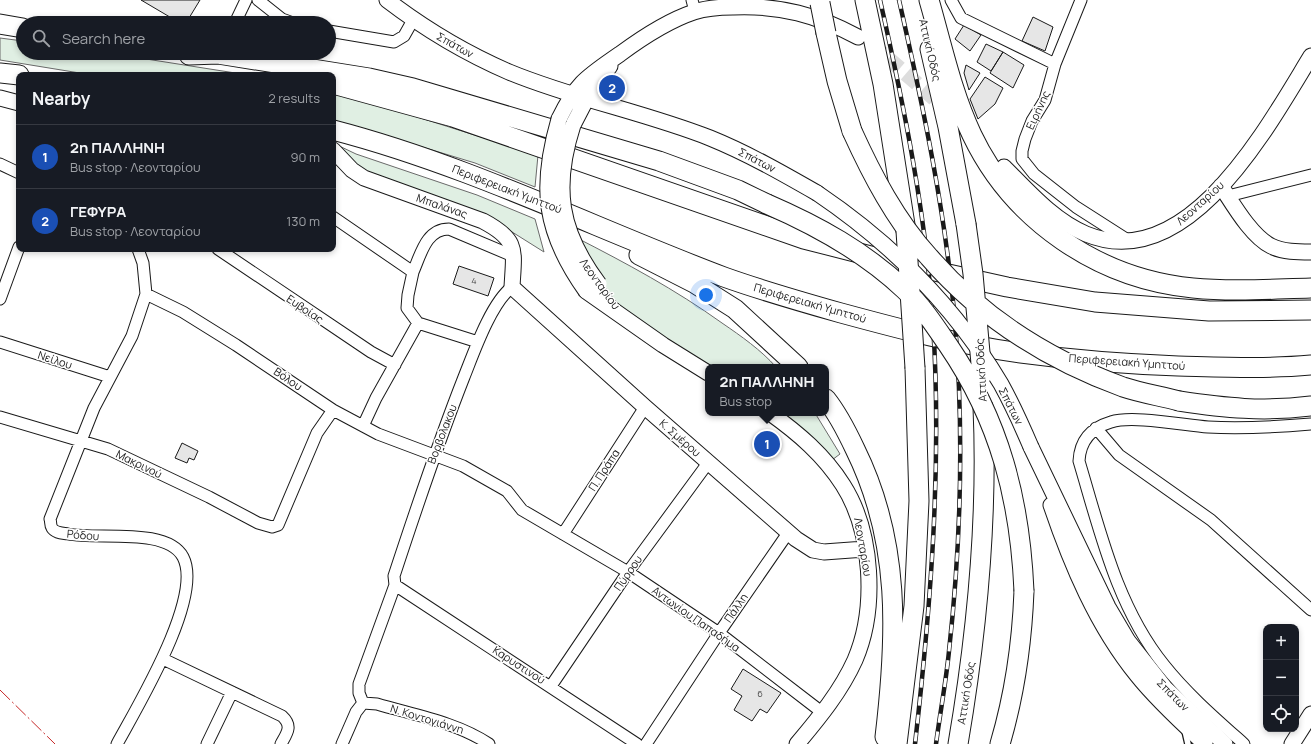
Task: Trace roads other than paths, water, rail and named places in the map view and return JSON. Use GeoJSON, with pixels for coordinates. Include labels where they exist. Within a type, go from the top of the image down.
{"type":"FeatureCollection","features":[{"type":"Feature","properties":{"kind":"highway"},"geometry":{"type":"LineString","coordinates":[[865,0],[883,84],[906,231],[915,368],[919,501],[914,606],[897,744]]}},
{"type":"Feature","properties":{"kind":"highway","name":"Αττική Οδός"},"geometry":{"type":"LineString","coordinates":[[918,0],[948,127],[966,224],[973,274],[982,375],[984,444],[981,558],[971,660],[958,744]]}},
{"type":"Feature","properties":{"kind":"highway"},"geometry":{"type":"LineString","coordinates":[[930,0],[959,102],[977,144],[1005,188],[1028,213],[1059,239],[1086,256],[1114,269],[1160,283],[1208,289],[1311,288]]}},
{"type":"Feature","properties":{"kind":"highway"},"geometry":{"type":"LineString","coordinates":[[820,1],[837,81],[852,131],[868,167],[895,212],[928,257],[963,293],[1004,326],[1042,351],[1082,371],[1124,387],[1179,401],[1235,409],[1288,409],[1311,406]]}},
{"type":"Feature","properties":{"kind":"highway"},"geometry":{"type":"LineString","coordinates":[[0,24],[16,27]]}},
{"type":"Feature","properties":{"kind":"highway"},"geometry":{"type":"LineString","coordinates":[[214,60],[277,72]]}},
{"type":"Feature","properties":{"kind":"highway"},"geometry":{"type":"LineString","coordinates":[[256,60],[331,72]]}},
{"type":"Feature","properties":{"kind":"highway"},"geometry":{"type":"LineString","coordinates":[[0,73],[16,75]]}},
{"type":"Feature","properties":{"kind":"highway"},"geometry":{"type":"LineString","coordinates":[[336,73],[369,78],[413,88],[659,161],[731,188],[804,220],[837,238],[875,264],[906,291],[922,309],[958,359],[986,411],[1005,462],[1020,531],[1024,591],[1020,655],[1014,694],[1000,744]]}},
{"type":"Feature","properties":{"kind":"highway"},"geometry":{"type":"LineString","coordinates":[[336,85],[453,117],[804,239],[894,262],[1007,287],[1095,302],[1209,311],[1311,310]]}},
{"type":"Feature","properties":{"kind":"highway","name":"Περιφερειακή Υμηττού"},"geometry":{"type":"LineString","coordinates":[[336,131],[425,158],[534,199],[726,278],[784,297],[896,328],[1020,353],[1120,364],[1209,367],[1311,365]]}},
{"type":"Feature","properties":{"kind":"highway"},"geometry":{"type":"LineString","coordinates":[[425,158],[530,208],[592,232],[694,283],[735,309],[795,364]]}},
{"type":"Feature","properties":{"kind":"highway"},"geometry":{"type":"LineString","coordinates":[[829,404],[850,437],[867,472],[880,511],[888,550],[893,595],[894,636],[890,701],[884,744]]}},
{"type":"Feature","properties":{"kind":"street"},"geometry":{"type":"LineString","coordinates":[[238,16],[246,0]]}},
{"type":"Feature","properties":{"kind":"street"},"geometry":{"type":"LineString","coordinates":[[258,0],[278,16]]}},
{"type":"Feature","properties":{"kind":"street","name":"Σπάτων"},"geometry":{"type":"LineString","coordinates":[[387,0],[413,20],[482,60],[510,72],[675,126],[734,148],[817,193],[866,228],[890,249],[949,311],[984,358],[1001,384],[1108,607],[1128,641],[1165,688],[1225,744]]}},
{"type":"Feature","properties":{"kind":"street"},"geometry":{"type":"LineString","coordinates":[[952,0],[961,18],[1054,64]]}},
{"type":"Feature","properties":{"kind":"street","name":"Ειρήνης"},"geometry":{"type":"LineString","coordinates":[[1080,0],[1054,64],[1045,100],[1032,121],[1022,146],[1023,162],[1034,174],[1083,213],[1131,242]]}},
{"type":"Feature","properties":{"kind":"street","name":"Λεονταρίου"},"geometry":{"type":"LineString","coordinates":[[593,287],[564,216],[561,188],[564,159],[580,96],[589,75],[693,6],[758,6],[780,9],[832,23],[858,37]]}},
{"type":"Feature","properties":{"kind":"street"},"geometry":{"type":"LineString","coordinates":[[336,32],[394,42],[404,36],[413,20]]}},
{"type":"Feature","properties":{"kind":"street","name":"Λεονταρίου"},"geometry":{"type":"LineString","coordinates":[[1004,167],[1051,211],[1077,230],[1104,240],[1131,242],[1157,235],[1174,227],[1199,207],[1224,191],[1254,148],[1311,56]]}},
{"type":"Feature","properties":{"kind":"street","name":"Λεονταρίου"},"geometry":{"type":"LineString","coordinates":[[580,96],[559,119],[547,172],[549,211],[560,248],[571,269],[625,317],[705,371]]}},
{"type":"Feature","properties":{"kind":"street"},"geometry":{"type":"LineString","coordinates":[[0,98],[16,102]]}},
{"type":"Feature","properties":{"kind":"street","name":"Μπαλάνας"},"geometry":{"type":"LineString","coordinates":[[336,153],[352,170],[364,178],[483,221],[498,229],[508,240],[514,250],[512,287]]}},
{"type":"Feature","properties":{"kind":"street"},"geometry":{"type":"LineString","coordinates":[[0,164],[16,172]]}},
{"type":"Feature","properties":{"kind":"street"},"geometry":{"type":"LineString","coordinates":[[1311,175],[1224,191],[1247,223],[1265,242],[1284,250],[1311,252]]}},
{"type":"Feature","properties":{"kind":"street"},"geometry":{"type":"LineString","coordinates":[[336,219],[413,272]]}},
{"type":"Feature","properties":{"kind":"street"},"geometry":{"type":"LineString","coordinates":[[478,342],[418,323],[407,308],[413,272],[428,240],[433,234],[441,229],[449,229],[514,256]]}},
{"type":"Feature","properties":{"kind":"street"},"geometry":{"type":"LineString","coordinates":[[0,299],[17,252]]}},
{"type":"Feature","properties":{"kind":"street","name":"Ρόδου"},"geometry":{"type":"LineString","coordinates":[[117,744],[163,659],[171,639],[186,586],[187,574],[183,557],[176,548],[156,539],[82,537],[56,531],[52,528],[50,519],[81,441],[110,377],[132,336],[146,294],[143,263],[139,252]]}},
{"type":"Feature","properties":{"kind":"street","name":"Ευβοίας"},"geometry":{"type":"LineString","coordinates":[[222,252],[352,340],[395,365]]}},
{"type":"Feature","properties":{"kind":"street","name":"Βορβολακου"},"geometry":{"type":"LineString","coordinates":[[363,704],[359,694],[359,684],[397,587],[394,576],[434,455],[478,342],[503,294],[512,287]]}},
{"type":"Feature","properties":{"kind":"street","name":"Κ. Σμέρου"},"geometry":{"type":"LineString","coordinates":[[512,287],[788,533],[814,550],[833,552],[865,549]]}},
{"type":"Feature","properties":{"kind":"street","name":"Βόλου"},"geometry":{"type":"LineString","coordinates":[[146,294],[183,312],[236,345],[333,410],[378,434],[463,466],[507,491],[518,507],[563,534]]}},
{"type":"Feature","properties":{"kind":"street"},"geometry":{"type":"LineString","coordinates":[[363,426],[418,323]]}},
{"type":"Feature","properties":{"kind":"street","name":"Νείλου"},"geometry":{"type":"LineString","coordinates":[[0,342],[110,377]]}},
{"type":"Feature","properties":{"kind":"street","name":"Π. Πράπα"},"geometry":{"type":"LineString","coordinates":[[563,534],[645,407]]}},
{"type":"Feature","properties":{"kind":"street","name":"Μακρινού"},"geometry":{"type":"LineString","coordinates":[[0,417],[108,449],[234,509],[258,523],[272,527],[278,525],[317,433],[333,410]]}},
{"type":"Feature","properties":{"kind":"street","name":"Λεονταρίου"},"geometry":{"type":"LineString","coordinates":[[774,416],[793,429],[814,450],[843,485],[855,508],[861,527],[869,570],[869,592],[862,642],[845,680],[823,713],[797,744]]}},
{"type":"Feature","properties":{"kind":"street"},"geometry":{"type":"LineString","coordinates":[[1244,744],[1180,684],[1163,664],[1132,614],[1105,549],[1079,461],[1081,445],[1096,428],[1111,422],[1130,420],[1216,427],[1257,428],[1311,424]]}},
{"type":"Feature","properties":{"kind":"street"},"geometry":{"type":"LineString","coordinates":[[1096,428],[1119,455],[1211,520],[1311,610]]}},
{"type":"Feature","properties":{"kind":"street","name":"Σπάτων"},"geometry":{"type":"LineString","coordinates":[[1031,447],[1063,540],[1097,613],[1116,645],[1137,675],[1183,723],[1206,744]]}},
{"type":"Feature","properties":{"kind":"street","name":"Πύρρου"},"geometry":{"type":"LineString","coordinates":[[551,686],[628,572],[708,463]]}},
{"type":"Feature","properties":{"kind":"street","name":"Πάλλη"},"geometry":{"type":"LineString","coordinates":[[646,744],[719,633],[788,533]]}},
{"type":"Feature","properties":{"kind":"street","name":"Αντωνίου Παπαδήμα"},"geometry":{"type":"LineString","coordinates":[[563,534],[628,572],[719,633],[823,713]]}},
{"type":"Feature","properties":{"kind":"street","name":"Καρυστινού"},"geometry":{"type":"LineString","coordinates":[[397,587],[551,686],[637,744]]}},
{"type":"Feature","properties":{"kind":"street"},"geometry":{"type":"LineString","coordinates":[[163,659],[282,716],[288,721],[288,731],[281,744]]}},
{"type":"Feature","properties":{"kind":"street"},"geometry":{"type":"LineString","coordinates":[[207,744],[232,692]]}},
{"type":"Feature","properties":{"kind":"street"},"geometry":{"type":"LineString","coordinates":[[342,744],[356,712],[363,704]]}},
{"type":"Feature","properties":{"kind":"street","name":"Ν. Koντογιάννη"},"geometry":{"type":"LineString","coordinates":[[363,704],[377,704],[455,727],[472,733],[489,744]]}},
{"type":"Feature","properties":{"kind":"street"},"geometry":{"type":"LineString","coordinates":[[1292,744],[1299,738],[1311,714]]}},
{"type":"Feature","properties":{"kind":"lane"},"geometry":{"type":"LineString","coordinates":[[1183,723],[1188,744]]}},
{"type":"Feature","properties":{"kind":"tunnel"},"geometry":{"type":"LineString","coordinates":[[870,45],[882,53],[945,108]]}},
{"type":"Feature","properties":{"kind":"railway"},"geometry":{"type":"LineString","coordinates":[[880,0],[913,160],[925,241],[933,323],[936,429],[933,534],[926,639],[915,744]]}},
{"type":"Feature","properties":{"kind":"railway"},"geometry":{"type":"LineString","coordinates":[[899,0],[917,80],[940,201],[951,282],[958,364],[960,405],[959,528],[948,663],[936,744]]}},
{"type":"Feature","properties":{"kind":"place","name":"ΓΕΦΥΡΑ"},"geometry":{"type":"Point","coordinates":[612,88]}},
{"type":"Feature","properties":{"kind":"place","name":"2η ΠΑΛΛΗΝΗ"},"geometry":{"type":"Point","coordinates":[767,444]}}]}
